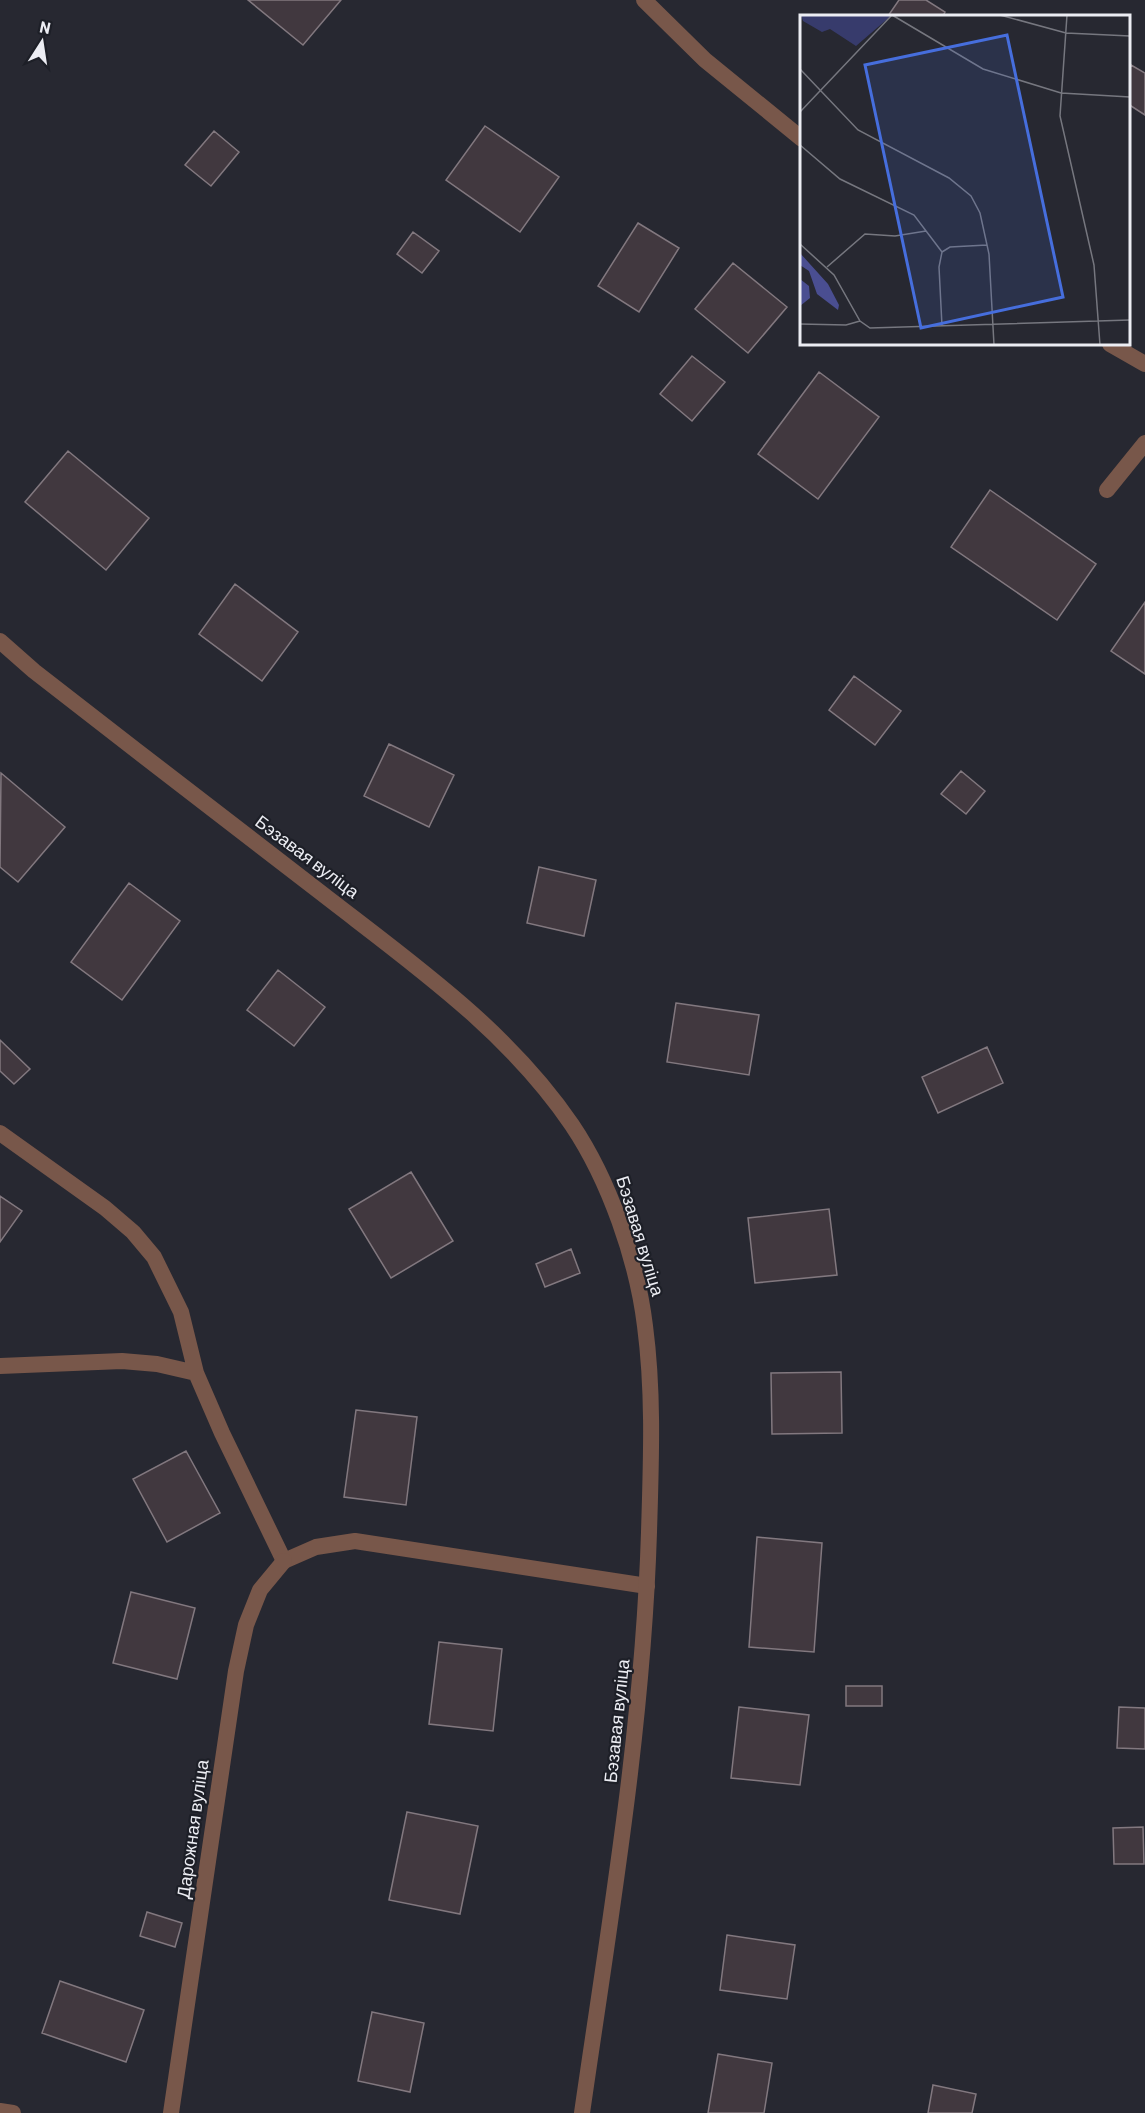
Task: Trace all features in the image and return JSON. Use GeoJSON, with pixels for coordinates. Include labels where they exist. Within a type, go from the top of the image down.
{"type":"FeatureCollection","features":[{"type":"Feature","properties":{"kind":"street"},"geometry":{"type":"LineString","coordinates":[[644,0],[705,60],[800,138]]}},
{"type":"Feature","properties":{"kind":"street"},"geometry":{"type":"LineString","coordinates":[[1112,345],[1145,364]]}},
{"type":"Feature","properties":{"kind":"street"},"geometry":{"type":"LineString","coordinates":[[1107,490],[1145,443]]}},
{"type":"Feature","properties":{"kind":"street","name":"Бэзавая вуліца"},"geometry":{"type":"LineString","coordinates":[[0,641],[53,686],[398,951],[464,1005],[524,1066],[572,1125],[604,1183],[628,1252],[645,1323],[651,1398],[647,1587],[637,1726],[582,2113]]}},
{"type":"Feature","properties":{"kind":"street"},"geometry":{"type":"LineString","coordinates":[[0,1133],[105,1208],[133,1232],[154,1257],[181,1312],[196,1373],[222,1433],[284,1561],[316,1547],[355,1541],[647,1587]]}},
{"type":"Feature","properties":{"kind":"street"},"geometry":{"type":"LineString","coordinates":[[0,1366],[122,1361],[157,1364],[196,1373]]}},
{"type":"Feature","properties":{"kind":"street","name":"Дарожная вуліца"},"geometry":{"type":"LineString","coordinates":[[171,2113],[236,1671],[246,1625],[260,1590],[284,1561]]}},
{"type":"Feature","properties":{"kind":"street"},"geometry":{"type":"LineString","coordinates":[[0,2111],[13,2113]]}},
{"type":"Feature","properties":{"kind":"building"},"geometry":{"type":"Polygon","coordinates":[[[248,0],[341,0],[303,45],[248,0]]]}},
{"type":"Feature","properties":{"kind":"building"},"geometry":{"type":"Polygon","coordinates":[[[899,0],[926,0],[945,12],[944,15],[889,15],[899,0]]]}},
{"type":"Feature","properties":{"kind":"building"},"geometry":{"type":"Polygon","coordinates":[[[1130,66],[1145,73],[1145,115],[1130,105],[1130,66]]]}},
{"type":"Feature","properties":{"kind":"building"},"geometry":{"type":"Polygon","coordinates":[[[485,126],[559,177],[520,232],[446,180],[485,126]]]}},
{"type":"Feature","properties":{"kind":"building"},"geometry":{"type":"Polygon","coordinates":[[[214,131],[239,152],[211,186],[185,165],[214,131]]]}},
{"type":"Feature","properties":{"kind":"building"},"geometry":{"type":"Polygon","coordinates":[[[638,223],[679,248],[639,312],[598,286],[638,223]]]}},
{"type":"Feature","properties":{"kind":"building"},"geometry":{"type":"Polygon","coordinates":[[[413,232],[439,251],[422,273],[397,254],[413,232]]]}},
{"type":"Feature","properties":{"kind":"building"},"geometry":{"type":"Polygon","coordinates":[[[733,263],[787,307],[748,353],[695,309],[733,263]]]}},
{"type":"Feature","properties":{"kind":"building"},"geometry":{"type":"Polygon","coordinates":[[[692,356],[725,382],[692,421],[660,394],[692,356]]]}},
{"type":"Feature","properties":{"kind":"building"},"geometry":{"type":"Polygon","coordinates":[[[819,372],[879,417],[818,499],[758,454],[819,372]]]}},
{"type":"Feature","properties":{"kind":"building"},"geometry":{"type":"Polygon","coordinates":[[[68,451],[149,518],[106,570],[25,502],[68,451]]]}},
{"type":"Feature","properties":{"kind":"building"},"geometry":{"type":"Polygon","coordinates":[[[990,490],[1096,564],[1057,620],[951,547],[990,490]]]}},
{"type":"Feature","properties":{"kind":"building"},"geometry":{"type":"Polygon","coordinates":[[[235,584],[298,632],[262,681],[199,634],[235,584]]]}},
{"type":"Feature","properties":{"kind":"building"},"geometry":{"type":"Polygon","coordinates":[[[1145,602],[1145,674],[1111,651],[1145,602]]]}},
{"type":"Feature","properties":{"kind":"building"},"geometry":{"type":"Polygon","coordinates":[[[854,676],[901,711],[875,745],[829,710],[854,676]]]}},
{"type":"Feature","properties":{"kind":"building"},"geometry":{"type":"Polygon","coordinates":[[[389,744],[454,775],[429,827],[364,796],[389,744]]]}},
{"type":"Feature","properties":{"kind":"building"},"geometry":{"type":"Polygon","coordinates":[[[961,771],[985,791],[966,814],[941,794],[961,771]]]}},
{"type":"Feature","properties":{"kind":"building"},"geometry":{"type":"Polygon","coordinates":[[[1,773],[65,827],[18,882],[0,867],[1,773]]]}},
{"type":"Feature","properties":{"kind":"building"},"geometry":{"type":"Polygon","coordinates":[[[539,867],[596,880],[584,936],[527,923],[539,867]]]}},
{"type":"Feature","properties":{"kind":"building"},"geometry":{"type":"Polygon","coordinates":[[[129,883],[180,921],[122,1000],[71,962],[129,883]]]}},
{"type":"Feature","properties":{"kind":"building"},"geometry":{"type":"Polygon","coordinates":[[[278,970],[325,1007],[294,1046],[247,1010],[278,970]]]}},
{"type":"Feature","properties":{"kind":"building"},"geometry":{"type":"Polygon","coordinates":[[[676,1003],[759,1015],[749,1075],[667,1062],[676,1003]]]}},
{"type":"Feature","properties":{"kind":"building"},"geometry":{"type":"Polygon","coordinates":[[[0,1040],[30,1069],[14,1084],[0,1071],[0,1040]]]}},
{"type":"Feature","properties":{"kind":"building"},"geometry":{"type":"Polygon","coordinates":[[[987,1047],[1003,1083],[938,1113],[922,1077],[987,1047]]]}},
{"type":"Feature","properties":{"kind":"building"},"geometry":{"type":"Polygon","coordinates":[[[411,1172],[453,1241],[391,1278],[349,1209],[411,1172]]]}},
{"type":"Feature","properties":{"kind":"building"},"geometry":{"type":"Polygon","coordinates":[[[0,1196],[22,1211],[0,1242],[0,1196]]]}},
{"type":"Feature","properties":{"kind":"building"},"geometry":{"type":"Polygon","coordinates":[[[829,1209],[837,1275],[755,1283],[748,1218],[829,1209]]]}},
{"type":"Feature","properties":{"kind":"building"},"geometry":{"type":"Polygon","coordinates":[[[571,1249],[580,1273],[545,1287],[536,1264],[571,1249]]]}},
{"type":"Feature","properties":{"kind":"building"},"geometry":{"type":"Polygon","coordinates":[[[841,1372],[842,1433],[772,1434],[771,1373],[841,1372]]]}},
{"type":"Feature","properties":{"kind":"building"},"geometry":{"type":"Polygon","coordinates":[[[356,1410],[417,1417],[406,1505],[344,1497],[356,1410]]]}},
{"type":"Feature","properties":{"kind":"building"},"geometry":{"type":"Polygon","coordinates":[[[186,1451],[220,1513],[167,1542],[133,1479],[186,1451]]]}},
{"type":"Feature","properties":{"kind":"building"},"geometry":{"type":"Polygon","coordinates":[[[757,1537],[822,1543],[814,1652],[749,1647],[757,1537]]]}},
{"type":"Feature","properties":{"kind":"building"},"geometry":{"type":"Polygon","coordinates":[[[131,1592],[195,1608],[177,1679],[113,1663],[131,1592]]]}},
{"type":"Feature","properties":{"kind":"building"},"geometry":{"type":"Polygon","coordinates":[[[439,1642],[502,1649],[493,1731],[429,1724],[439,1642]]]}},
{"type":"Feature","properties":{"kind":"building"},"geometry":{"type":"Polygon","coordinates":[[[846,1686],[882,1686],[882,1706],[846,1706],[846,1686]]]}},
{"type":"Feature","properties":{"kind":"building"},"geometry":{"type":"Polygon","coordinates":[[[739,1707],[809,1715],[800,1785],[731,1778],[739,1707]]]}},
{"type":"Feature","properties":{"kind":"building"},"geometry":{"type":"Polygon","coordinates":[[[1119,1707],[1145,1708],[1145,1749],[1117,1748],[1119,1707]]]}},
{"type":"Feature","properties":{"kind":"building"},"geometry":{"type":"Polygon","coordinates":[[[407,1812],[478,1826],[460,1914],[389,1900],[407,1812]]]}},
{"type":"Feature","properties":{"kind":"building"},"geometry":{"type":"Polygon","coordinates":[[[1143,1827],[1144,1864],[1114,1864],[1113,1828],[1143,1827]]]}},
{"type":"Feature","properties":{"kind":"building"},"geometry":{"type":"Polygon","coordinates":[[[147,1912],[182,1923],[175,1947],[140,1936],[147,1912]]]}},
{"type":"Feature","properties":{"kind":"building"},"geometry":{"type":"Polygon","coordinates":[[[727,1935],[795,1945],[787,1999],[720,1990],[727,1935]]]}},
{"type":"Feature","properties":{"kind":"building"},"geometry":{"type":"Polygon","coordinates":[[[60,1981],[144,2010],[126,2062],[42,2033],[60,1981]]]}},
{"type":"Feature","properties":{"kind":"building"},"geometry":{"type":"Polygon","coordinates":[[[372,2012],[424,2023],[410,2092],[358,2081],[372,2012]]]}},
{"type":"Feature","properties":{"kind":"building"},"geometry":{"type":"Polygon","coordinates":[[[718,2054],[772,2063],[764,2113],[708,2113],[718,2054]]]}},
{"type":"Feature","properties":{"kind":"building"},"geometry":{"type":"Polygon","coordinates":[[[933,2085],[976,2094],[972,2113],[928,2113],[933,2085]]]}}]}
